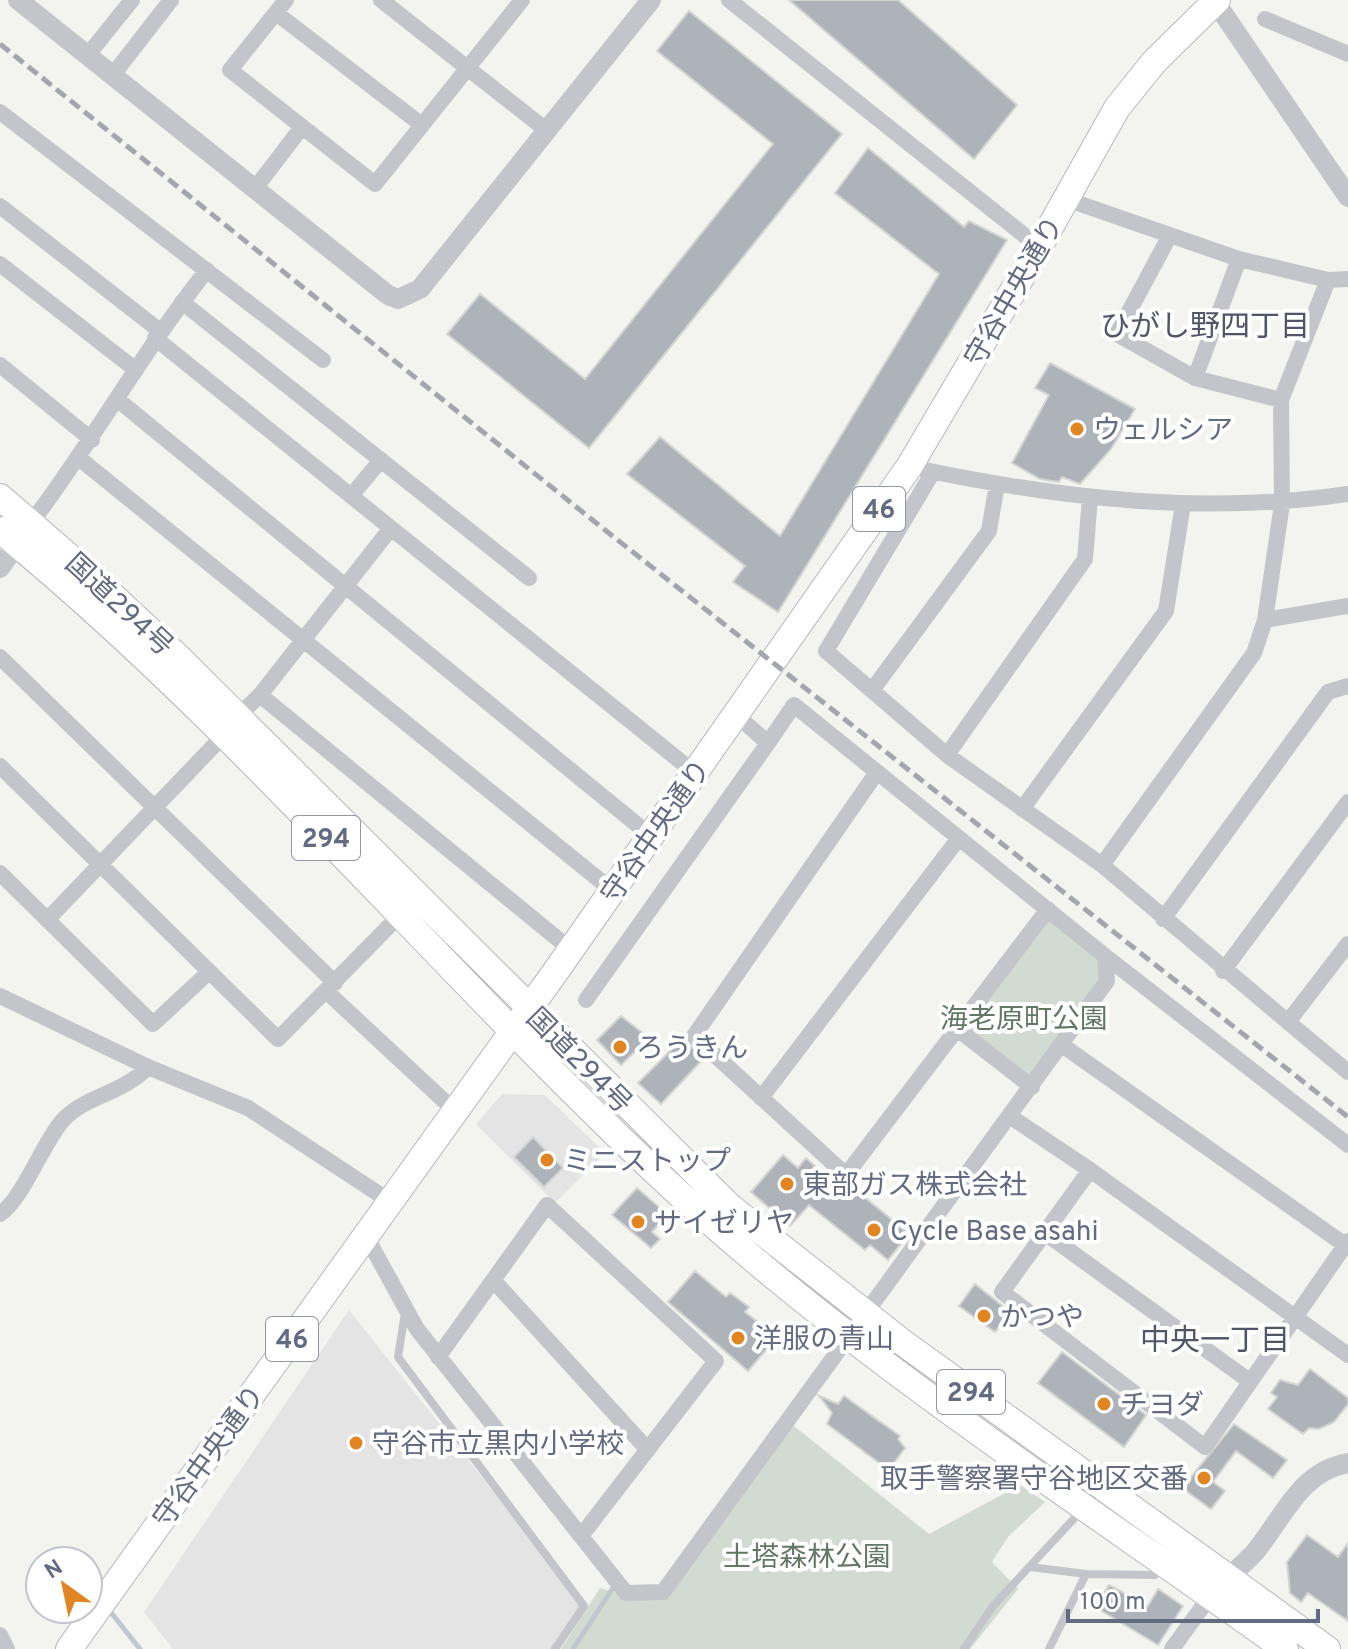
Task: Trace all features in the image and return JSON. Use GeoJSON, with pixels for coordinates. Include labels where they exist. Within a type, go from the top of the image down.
{"type":"FeatureCollection","features":[{"type":"Feature","properties":{"kind":"main road","name":"守谷中央通り"},"geometry":{"type":"LineString","coordinates":[[69,1649],[522,1020],[736,715],[921,470],[1039,247],[1117,108],[1154,62],[1215,1]]}},
{"type":"Feature","properties":{"kind":"main road","name":"国道294号"},"geometry":{"type":"LineString","coordinates":[[0,497],[16,532],[135,615],[401,914],[858,1324],[1085,1506],[1167,1564],[1219,1586],[1285,1649]]}},
{"type":"Feature","properties":{"kind":"main road","name":"国道294号"},"geometry":{"type":"LineString","coordinates":[[232,725],[522,1020]]}},
{"type":"Feature","properties":{"kind":"main road","name":"国道294号"},"geometry":{"type":"LineString","coordinates":[[858,1324],[1219,1586],[1327,1649]]}},
{"type":"Feature","properties":{"kind":"street"},"geometry":{"type":"LineString","coordinates":[[18,0],[254,190],[388,295],[398,299],[420,289],[651,0]]}},
{"type":"Feature","properties":{"kind":"street"},"geometry":{"type":"LineString","coordinates":[[87,56],[132,0]]}},
{"type":"Feature","properties":{"kind":"street"},"geometry":{"type":"LineString","coordinates":[[112,76],[171,0]]}},
{"type":"Feature","properties":{"kind":"street"},"geometry":{"type":"LineString","coordinates":[[381,0],[400,6],[467,68],[545,129]]}},
{"type":"Feature","properties":{"kind":"street"},"geometry":{"type":"LineString","coordinates":[[422,125],[281,6],[230,70],[375,184],[522,0]]}},
{"type":"Feature","properties":{"kind":"street"},"geometry":{"type":"LineString","coordinates":[[729,0],[1039,247]]}},
{"type":"Feature","properties":{"kind":"street"},"geometry":{"type":"LineString","coordinates":[[1215,1],[1348,197]]}},
{"type":"Feature","properties":{"kind":"street"},"geometry":{"type":"LineString","coordinates":[[1265,19],[1348,54]]}},
{"type":"Feature","properties":{"kind":"street"},"geometry":{"type":"LineString","coordinates":[[0,112],[323,360]]}},
{"type":"Feature","properties":{"kind":"street"},"geometry":{"type":"LineString","coordinates":[[254,190],[302,127]]}},
{"type":"Feature","properties":{"kind":"street"},"geometry":{"type":"LineString","coordinates":[[1066,199],[1239,259],[1328,280],[1348,279]]}},
{"type":"Feature","properties":{"kind":"street"},"geometry":{"type":"LineString","coordinates":[[0,206],[351,496],[695,773]]}},
{"type":"Feature","properties":{"kind":"street"},"geometry":{"type":"LineString","coordinates":[[1169,237],[1117,334],[1195,378],[1281,400]]}},
{"type":"Feature","properties":{"kind":"street"},"geometry":{"type":"LineString","coordinates":[[1195,378],[1239,259]]}},
{"type":"Feature","properties":{"kind":"street"},"geometry":{"type":"LineString","coordinates":[[0,264],[136,370]]}},
{"type":"Feature","properties":{"kind":"street"},"geometry":{"type":"LineString","coordinates":[[0,568],[16,532],[80,459],[157,334],[207,270]]}},
{"type":"Feature","properties":{"kind":"street"},"geometry":{"type":"LineString","coordinates":[[1102,865],[1254,653],[1265,620],[1282,504],[1281,400],[1328,280]]}},
{"type":"Feature","properties":{"kind":"street"},"geometry":{"type":"LineString","coordinates":[[182,302],[529,578]]}},
{"type":"Feature","properties":{"kind":"street"},"geometry":{"type":"LineString","coordinates":[[0,365],[92,440]]}},
{"type":"Feature","properties":{"kind":"street"},"geometry":{"type":"LineString","coordinates":[[118,400],[651,836]]}},
{"type":"Feature","properties":{"kind":"street"},"geometry":{"type":"LineString","coordinates":[[80,459],[613,891]]}},
{"type":"Feature","properties":{"kind":"street"},"geometry":{"type":"LineString","coordinates":[[351,496],[381,460]]}},
{"type":"Feature","properties":{"kind":"street"},"geometry":{"type":"LineString","coordinates":[[1348,494],[1282,504],[1183,504],[1090,498],[921,470],[826,651],[947,755],[1102,865],[1223,971],[1348,1072]]}},
{"type":"Feature","properties":{"kind":"street"},"geometry":{"type":"LineString","coordinates":[[873,689],[989,531],[997,484]]}},
{"type":"Feature","properties":{"kind":"street"},"geometry":{"type":"LineString","coordinates":[[947,755],[1085,559],[1090,498]]}},
{"type":"Feature","properties":{"kind":"street"},"geometry":{"type":"LineString","coordinates":[[1022,809],[1166,611],[1183,504]]}},
{"type":"Feature","properties":{"kind":"street"},"geometry":{"type":"LineString","coordinates":[[47,920],[260,695],[391,528]]}},
{"type":"Feature","properties":{"kind":"street"},"geometry":{"type":"LineString","coordinates":[[1265,620],[1348,606]]}},
{"type":"Feature","properties":{"kind":"street"},"geometry":{"type":"LineString","coordinates":[[0,657],[455,1111]]}},
{"type":"Feature","properties":{"kind":"street"},"geometry":{"type":"LineString","coordinates":[[1163,919],[1328,692],[1348,686]]}},
{"type":"Feature","properties":{"kind":"street"},"geometry":{"type":"LineString","coordinates":[[260,695],[570,949]]}},
{"type":"Feature","properties":{"kind":"street"},"geometry":{"type":"LineString","coordinates":[[586,1000],[794,705],[1105,956],[1348,1145]]}},
{"type":"Feature","properties":{"kind":"street"},"geometry":{"type":"LineString","coordinates":[[736,715],[768,743]]}},
{"type":"Feature","properties":{"kind":"street"},"geometry":{"type":"LineString","coordinates":[[0,766],[278,1039],[401,914]]}},
{"type":"Feature","properties":{"kind":"street"},"geometry":{"type":"LineString","coordinates":[[877,772],[694,1036],[846,1175],[1048,909]]}},
{"type":"Feature","properties":{"kind":"street"},"geometry":{"type":"LineString","coordinates":[[1223,971],[1348,802]]}},
{"type":"Feature","properties":{"kind":"street"},"geometry":{"type":"LineString","coordinates":[[761,1098],[959,838]]}},
{"type":"Feature","properties":{"kind":"street"},"geometry":{"type":"LineString","coordinates":[[0,873],[153,1024],[209,972]]}},
{"type":"Feature","properties":{"kind":"street"},"geometry":{"type":"LineString","coordinates":[[1288,1022],[1348,944]]}},
{"type":"Feature","properties":{"kind":"street"},"geometry":{"type":"LineString","coordinates":[[366,1236],[406,1308],[438,1357],[626,1593],[663,1592],[1107,981],[1105,956]]}},
{"type":"Feature","properties":{"kind":"street"},"geometry":{"type":"LineString","coordinates":[[0,996],[148,1067],[248,1108],[391,1202]]}},
{"type":"Feature","properties":{"kind":"street"},"geometry":{"type":"LineString","coordinates":[[956,1028],[1032,1087]]}},
{"type":"Feature","properties":{"kind":"street"},"geometry":{"type":"LineString","coordinates":[[1062,1045],[1347,1243],[1248,1380],[1205,1447],[1002,1292],[1090,1170]]}},
{"type":"Feature","properties":{"kind":"street"},"geometry":{"type":"LineString","coordinates":[[0,1214],[64,1119],[90,1102],[132,1084],[148,1067]]}},
{"type":"Feature","properties":{"kind":"street"},"geometry":{"type":"LineString","coordinates":[[1011,1117],[1348,1355]]}},
{"type":"Feature","properties":{"kind":"street"},"geometry":{"type":"LineString","coordinates":[[438,1357],[547,1205],[716,1361],[581,1536]]}},
{"type":"Feature","properties":{"kind":"street"},"geometry":{"type":"LineString","coordinates":[[1045,1233],[1248,1380]]}},
{"type":"Feature","properties":{"kind":"street"},"geometry":{"type":"LineString","coordinates":[[493,1280],[648,1450]]}},
{"type":"Feature","properties":{"kind":"street"},"geometry":{"type":"LineString","coordinates":[[1172,1649],[1219,1586],[1252,1555],[1305,1483],[1333,1465],[1348,1463]]}},
{"type":"Feature","properties":{"kind":"street"},"geometry":{"type":"LineString","coordinates":[[0,1635],[7,1649]]}},
{"type":"Feature","properties":{"kind":"lane"},"geometry":{"type":"LineString","coordinates":[[406,1308],[398,1357],[584,1606],[555,1649]]}},
{"type":"Feature","properties":{"kind":"lane"},"geometry":{"type":"LineString","coordinates":[[964,1649],[993,1606],[1085,1506]]}},
{"type":"Feature","properties":{"kind":"lane"},"geometry":{"type":"LineString","coordinates":[[1030,1567],[1086,1574],[1155,1575],[1167,1564]]}},
{"type":"Feature","properties":{"kind":"lane"},"geometry":{"type":"LineString","coordinates":[[1049,1649],[1086,1574]]}},
{"type":"Feature","properties":{"kind":"shaded area"},"geometry":{"type":"Polygon","coordinates":[[[502,1094],[545,1095],[605,1153],[555,1203],[476,1124],[502,1094]]]}},
{"type":"Feature","properties":{"kind":"shaded area","name":"守谷市立黒内小学校"},"geometry":{"type":"Polygon","coordinates":[[[349,1310],[584,1606],[555,1649],[173,1649],[144,1612],[349,1310]]]}},
{"type":"Feature","properties":{"kind":"green space","name":"海老原町公園"},"geometry":{"type":"Polygon","coordinates":[[[1048,909],[1105,956],[1107,981],[1032,1087],[956,1028],[1048,909]]]}},
{"type":"Feature","properties":{"kind":"green space","name":"土塔森林公園"},"geometry":{"type":"Polygon","coordinates":[[[789,1422],[929,1534],[1020,1485],[1045,1502],[1008,1537],[992,1562],[1018,1589],[970,1649],[561,1649],[600,1588],[624,1595],[663,1592],[789,1422]]]}},
{"type":"Feature","properties":{"kind":"building"},"geometry":{"type":"Polygon","coordinates":[[[789,0],[898,0],[1017,105],[974,159],[789,0]]]}},
{"type":"Feature","properties":{"kind":"building"},"geometry":{"type":"Polygon","coordinates":[[[689,11],[842,134],[589,448],[447,334],[480,294],[585,379],[773,144],[657,51],[689,11]]]}},
{"type":"Feature","properties":{"kind":"building"},"geometry":{"type":"Polygon","coordinates":[[[868,148],[964,227],[969,221],[1007,240],[778,612],[733,582],[745,566],[627,474],[660,437],[780,536],[939,274],[835,193],[868,148]]]}},
{"type":"Feature","properties":{"kind":"building","name":"ウェルシア"},"geometry":{"type":"Polygon","coordinates":[[[1050,363],[1135,409],[1111,449],[1080,484],[1062,477],[1059,482],[1040,479],[1012,463],[1049,395],[1035,388],[1050,363]]]}},
{"type":"Feature","properties":{"kind":"building"},"geometry":{"type":"Polygon","coordinates":[[[621,1016],[649,1038],[621,1065],[597,1040],[621,1016]]]}},
{"type":"Feature","properties":{"kind":"building"},"geometry":{"type":"Polygon","coordinates":[[[683,1038],[703,1059],[661,1104],[638,1083],[683,1038]]]}},
{"type":"Feature","properties":{"kind":"building"},"geometry":{"type":"Polygon","coordinates":[[[533,1137],[563,1168],[544,1187],[514,1157],[533,1137]]]}},
{"type":"Feature","properties":{"kind":"building"},"geometry":{"type":"Polygon","coordinates":[[[783,1155],[798,1168],[806,1158],[845,1193],[851,1186],[909,1234],[888,1260],[870,1245],[865,1250],[809,1205],[790,1226],[751,1192],[783,1155]]]}},
{"type":"Feature","properties":{"kind":"building"},"geometry":{"type":"Polygon","coordinates":[[[637,1188],[667,1214],[652,1232],[660,1239],[651,1248],[612,1215],[637,1188]]]}},
{"type":"Feature","properties":{"kind":"building"},"geometry":{"type":"Polygon","coordinates":[[[695,1271],[726,1297],[730,1293],[749,1307],[745,1312],[777,1337],[748,1371],[668,1302],[695,1271]]]}},
{"type":"Feature","properties":{"kind":"building"},"geometry":{"type":"Polygon","coordinates":[[[975,1284],[1010,1312],[995,1332],[959,1306],[975,1284]]]}},
{"type":"Feature","properties":{"kind":"building"},"geometry":{"type":"Polygon","coordinates":[[[1062,1352],[1146,1415],[1124,1447],[1038,1383],[1062,1352]]]}},
{"type":"Feature","properties":{"kind":"building"},"geometry":{"type":"Polygon","coordinates":[[[1310,1369],[1348,1398],[1348,1404],[1334,1422],[1319,1429],[1309,1428],[1303,1434],[1268,1409],[1277,1397],[1271,1393],[1280,1380],[1298,1385],[1310,1369]]]}},
{"type":"Feature","properties":{"kind":"building"},"geometry":{"type":"Polygon","coordinates":[[[819,1396],[838,1404],[844,1396],[900,1436],[898,1439],[905,1448],[891,1467],[886,1468],[827,1424],[832,1413],[819,1396]]]}},
{"type":"Feature","properties":{"kind":"building"},"geometry":{"type":"Polygon","coordinates":[[[1234,1424],[1287,1460],[1273,1478],[1236,1451],[1213,1482],[1225,1491],[1211,1509],[1182,1488],[1234,1424]]]}},
{"type":"Feature","properties":{"kind":"building"},"geometry":{"type":"Polygon","coordinates":[[[1307,1535],[1338,1557],[1348,1543],[1348,1621],[1308,1593],[1301,1602],[1290,1593],[1287,1562],[1307,1535]]]}},
{"type":"Feature","properties":{"kind":"building"},"geometry":{"type":"Polygon","coordinates":[[[1109,1585],[1148,1606],[1158,1589],[1183,1606],[1158,1645],[1095,1607],[1109,1585]]]}},
{"type":"Feature","properties":{"kind":"waterway"},"geometry":{"type":"LineString","coordinates":[[573,1649],[616,1583]]}},
{"type":"Feature","properties":{"kind":"waterway"},"geometry":{"type":"LineString","coordinates":[[109,1610],[140,1649]]}},
{"type":"Feature","properties":{"kind":"railway"},"geometry":{"type":"LineString","coordinates":[[0,44],[605,530],[1348,1117]]}},
{"type":"Feature","properties":{"kind":"place","name":"ウェルシア"},"geometry":{"type":"Point","coordinates":[1077,429]}},
{"type":"Feature","properties":{"kind":"place","name":"ろうきん"},"geometry":{"type":"Point","coordinates":[620,1047]}},
{"type":"Feature","properties":{"kind":"place","name":"ミニストップ"},"geometry":{"type":"Point","coordinates":[547,1160]}},
{"type":"Feature","properties":{"kind":"place","name":"東部ガス株式会社"},"geometry":{"type":"Point","coordinates":[787,1184]}},
{"type":"Feature","properties":{"kind":"place","name":"サイゼリヤ"},"geometry":{"type":"Point","coordinates":[638,1222]}},
{"type":"Feature","properties":{"kind":"place","name":"Cycle Base asahi"},"geometry":{"type":"Point","coordinates":[874,1230]}},
{"type":"Feature","properties":{"kind":"place","name":"かつや"},"geometry":{"type":"Point","coordinates":[984,1316]}},
{"type":"Feature","properties":{"kind":"place","name":"洋服の青山"},"geometry":{"type":"Point","coordinates":[738,1338]}},
{"type":"Feature","properties":{"kind":"place","name":"チヨダ"},"geometry":{"type":"Point","coordinates":[1104,1404]}},
{"type":"Feature","properties":{"kind":"place","name":"守谷市立黒内小学校"},"geometry":{"type":"Point","coordinates":[356,1443]}},
{"type":"Feature","properties":{"kind":"place","name":"取手警察署守谷地区交番"},"geometry":{"type":"Point","coordinates":[1204,1478]}},
{"type":"Feature","properties":{"kind":"district","name":"ひがし野四丁目"},"geometry":{"type":"Point","coordinates":[1205,326]}},
{"type":"Feature","properties":{"kind":"district","name":"中央一丁目"},"geometry":{"type":"Point","coordinates":[1215,1340]}}]}
